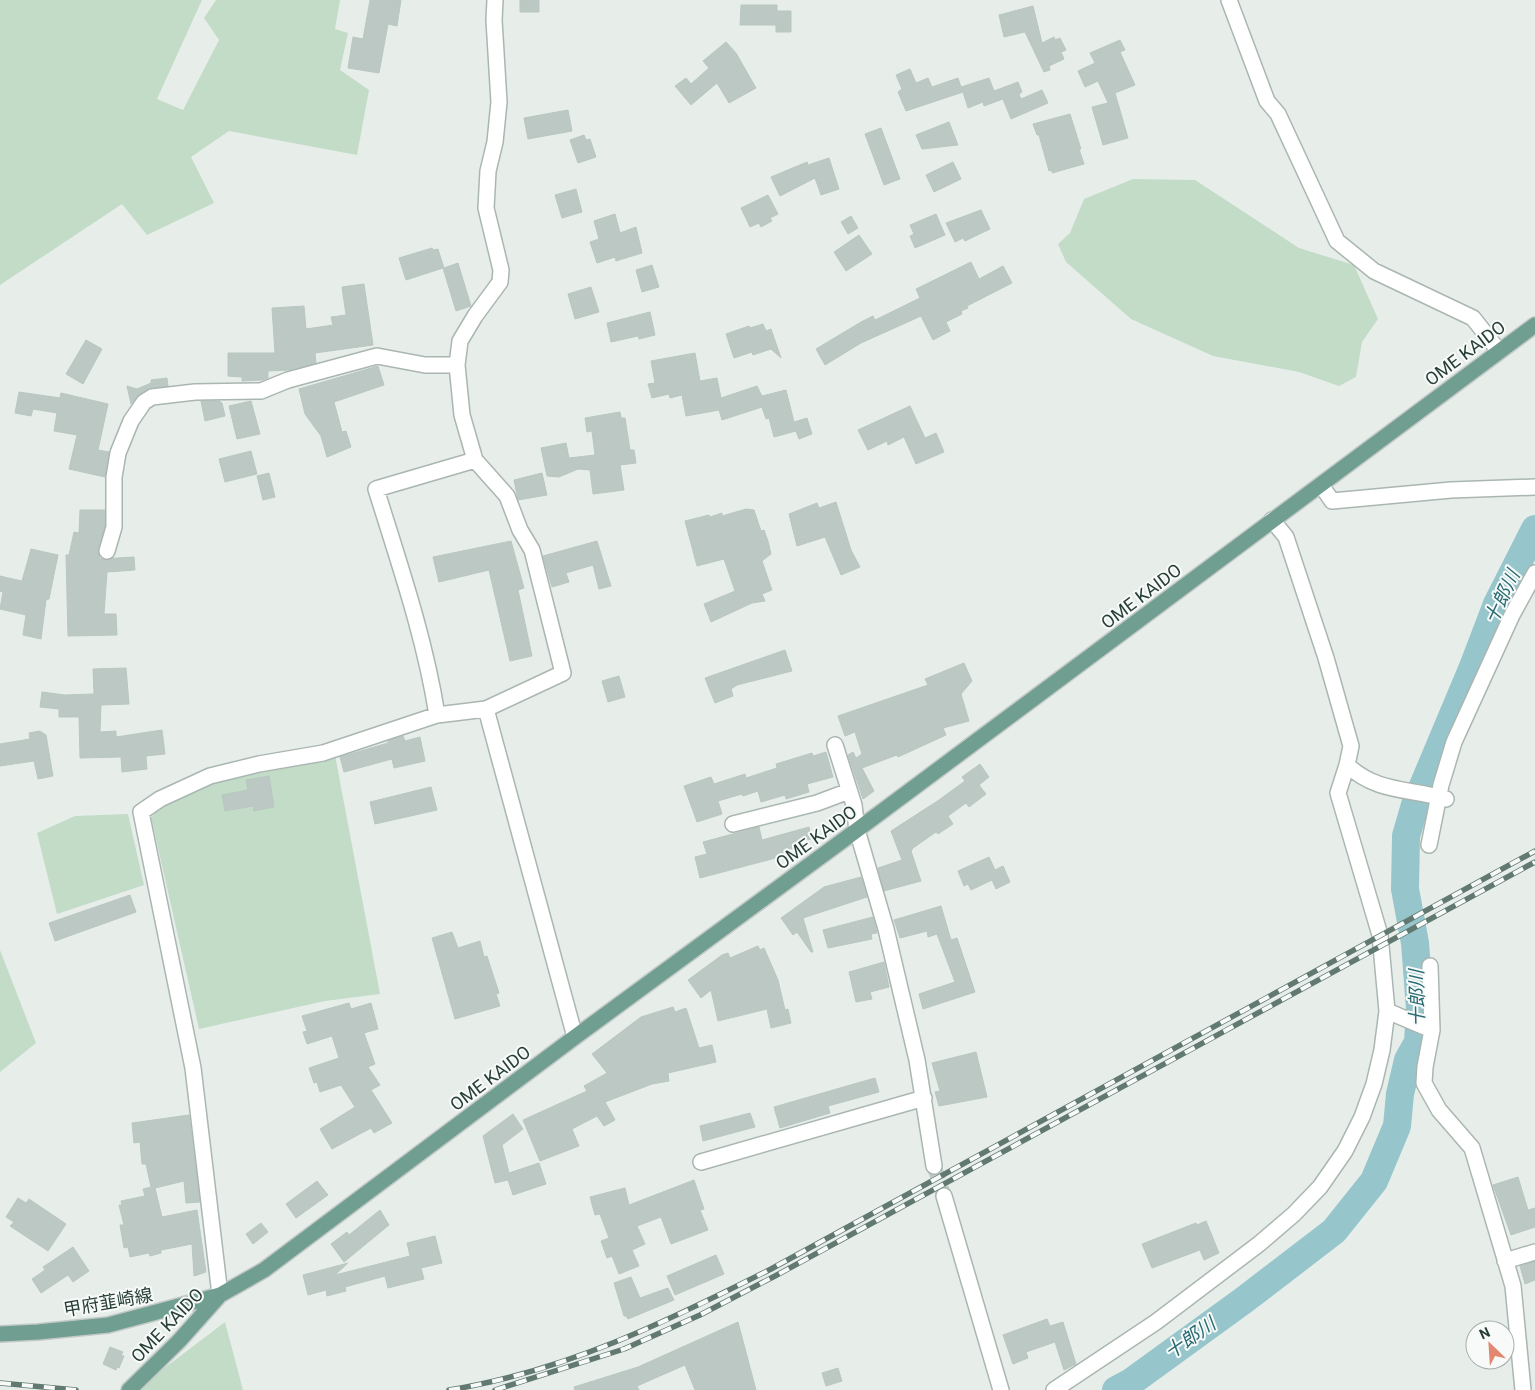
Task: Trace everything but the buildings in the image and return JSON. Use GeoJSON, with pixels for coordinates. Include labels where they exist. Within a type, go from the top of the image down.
{"type":"FeatureCollection","features":[{"type":"Feature","properties":{"kind":"main road","name":"OME KAIDO"},"geometry":{"type":"LineString","coordinates":[[129,1390],[179,1341],[220,1295],[264,1270],[1535,325]]}},
{"type":"Feature","properties":{"kind":"main road","name":"甲府韮崎線"},"geometry":{"type":"LineString","coordinates":[[0,1334],[53,1331],[108,1324],[220,1295]]}},
{"type":"Feature","properties":{"kind":"street"},"geometry":{"type":"LineString","coordinates":[[220,1295],[193,1068],[141,812],[160,799],[210,776],[259,764],[322,753],[437,715],[486,709],[563,673],[532,550],[520,530],[507,496],[474,460],[463,420],[457,366],[460,341],[475,316],[500,282],[501,270],[486,208],[488,171],[495,142],[499,102],[495,0]]}},
{"type":"Feature","properties":{"kind":"street"},"geometry":{"type":"LineString","coordinates":[[1229,0],[1267,102],[1278,114],[1337,241],[1374,272],[1473,318],[1499,352]]}},
{"type":"Feature","properties":{"kind":"street"},"geometry":{"type":"LineString","coordinates":[[107,550],[114,527],[114,477],[118,453],[131,421],[144,402],[152,397],[195,392],[261,392],[288,380],[377,356],[425,365],[457,366]]}},
{"type":"Feature","properties":{"kind":"street"},"geometry":{"type":"LineString","coordinates":[[437,715],[433,687],[409,596],[376,489],[474,460]]}},
{"type":"Feature","properties":{"kind":"street"},"geometry":{"type":"LineString","coordinates":[[1321,485],[1332,501],[1451,490],[1535,487]]}},
{"type":"Feature","properties":{"kind":"street"},"geometry":{"type":"LineString","coordinates":[[1054,1390],[1156,1322],[1259,1244],[1294,1214],[1320,1187],[1345,1151],[1362,1117],[1374,1084],[1390,1012],[1380,936],[1338,792],[1351,746],[1326,658],[1286,537],[1272,520]]}},
{"type":"Feature","properties":{"kind":"street"},"geometry":{"type":"LineString","coordinates":[[1429,845],[1439,797],[1454,742],[1512,615],[1535,573]]}},
{"type":"Feature","properties":{"kind":"street"},"geometry":{"type":"LineString","coordinates":[[486,709],[575,1037]]}},
{"type":"Feature","properties":{"kind":"street"},"geometry":{"type":"LineString","coordinates":[[834,745],[849,791],[857,830],[886,929],[924,1098],[934,1166]]}},
{"type":"Feature","properties":{"kind":"street"},"geometry":{"type":"LineString","coordinates":[[1347,765],[1360,778],[1374,784],[1439,797]]}},
{"type":"Feature","properties":{"kind":"street"},"geometry":{"type":"LineString","coordinates":[[733,824],[817,803],[849,791]]}},
{"type":"Feature","properties":{"kind":"street"},"geometry":{"type":"LineString","coordinates":[[1430,966],[1432,1030],[1424,1083],[1439,1110],[1472,1148],[1513,1286],[1523,1390]]}},
{"type":"Feature","properties":{"kind":"street"},"geometry":{"type":"LineString","coordinates":[[1390,1012],[1432,1030]]}},
{"type":"Feature","properties":{"kind":"street"},"geometry":{"type":"LineString","coordinates":[[701,1162],[924,1098]]}},
{"type":"Feature","properties":{"kind":"street"},"geometry":{"type":"LineString","coordinates":[[944,1196],[1001,1390]]}},
{"type":"Feature","properties":{"kind":"street"},"geometry":{"type":"LineString","coordinates":[[1506,1261],[1535,1252]]}},
{"type":"Feature","properties":{"kind":"green space"},"geometry":{"type":"Polygon","coordinates":[[[0,0],[202,0],[157,99],[183,110],[219,40],[204,18],[216,0],[340,0],[335,29],[348,33],[340,70],[369,90],[357,155],[229,131],[191,157],[214,203],[147,235],[122,204],[0,285],[0,0]]]}},
{"type":"Feature","properties":{"kind":"green space"},"geometry":{"type":"Polygon","coordinates":[[[1133,179],[1195,180],[1299,248],[1354,265],[1378,319],[1362,342],[1356,377],[1339,386],[1299,372],[1213,356],[1131,319],[1066,262],[1058,244],[1070,233],[1084,199],[1133,179]]]}},
{"type":"Feature","properties":{"kind":"green space"},"geometry":{"type":"Polygon","coordinates":[[[335,755],[380,994],[325,1001],[199,1029],[151,817],[168,803],[212,783],[264,769],[335,755]]]}},
{"type":"Feature","properties":{"kind":"green space"},"geometry":{"type":"Polygon","coordinates":[[[128,814],[144,885],[57,914],[37,833],[75,816],[128,814]]]}},
{"type":"Feature","properties":{"kind":"green space"},"geometry":{"type":"Polygon","coordinates":[[[0,950],[36,1043],[0,1072],[0,950]]]}},
{"type":"Feature","properties":{"kind":"green space"},"geometry":{"type":"Polygon","coordinates":[[[225,1322],[243,1390],[141,1390],[154,1376],[225,1322]]]}},
{"type":"Feature","properties":{"kind":"waterway","name":"十郎川"},"geometry":{"type":"LineString","coordinates":[[1116,1390],[1131,1382],[1244,1300],[1334,1231],[1374,1181],[1397,1126],[1400,1094],[1408,1060],[1418,1042],[1420,1009],[1415,943],[1405,889],[1406,836],[1415,805],[1473,667],[1497,604],[1535,529]]}},
{"type":"Feature","properties":{"kind":"tunnel"},"geometry":{"type":"LineString","coordinates":[[934,1166],[944,1196]]}},
{"type":"Feature","properties":{"kind":"railway"},"geometry":{"type":"LineString","coordinates":[[449,1390],[492,1382],[534,1371],[575,1357],[654,1326],[732,1289],[1535,851]]}},
{"type":"Feature","properties":{"kind":"railway"},"geometry":{"type":"LineString","coordinates":[[495,1390],[624,1349],[700,1315],[1535,862]]}},
{"type":"Feature","properties":{"kind":"railway"},"geometry":{"type":"LineString","coordinates":[[0,1383],[76,1390]]}}]}
